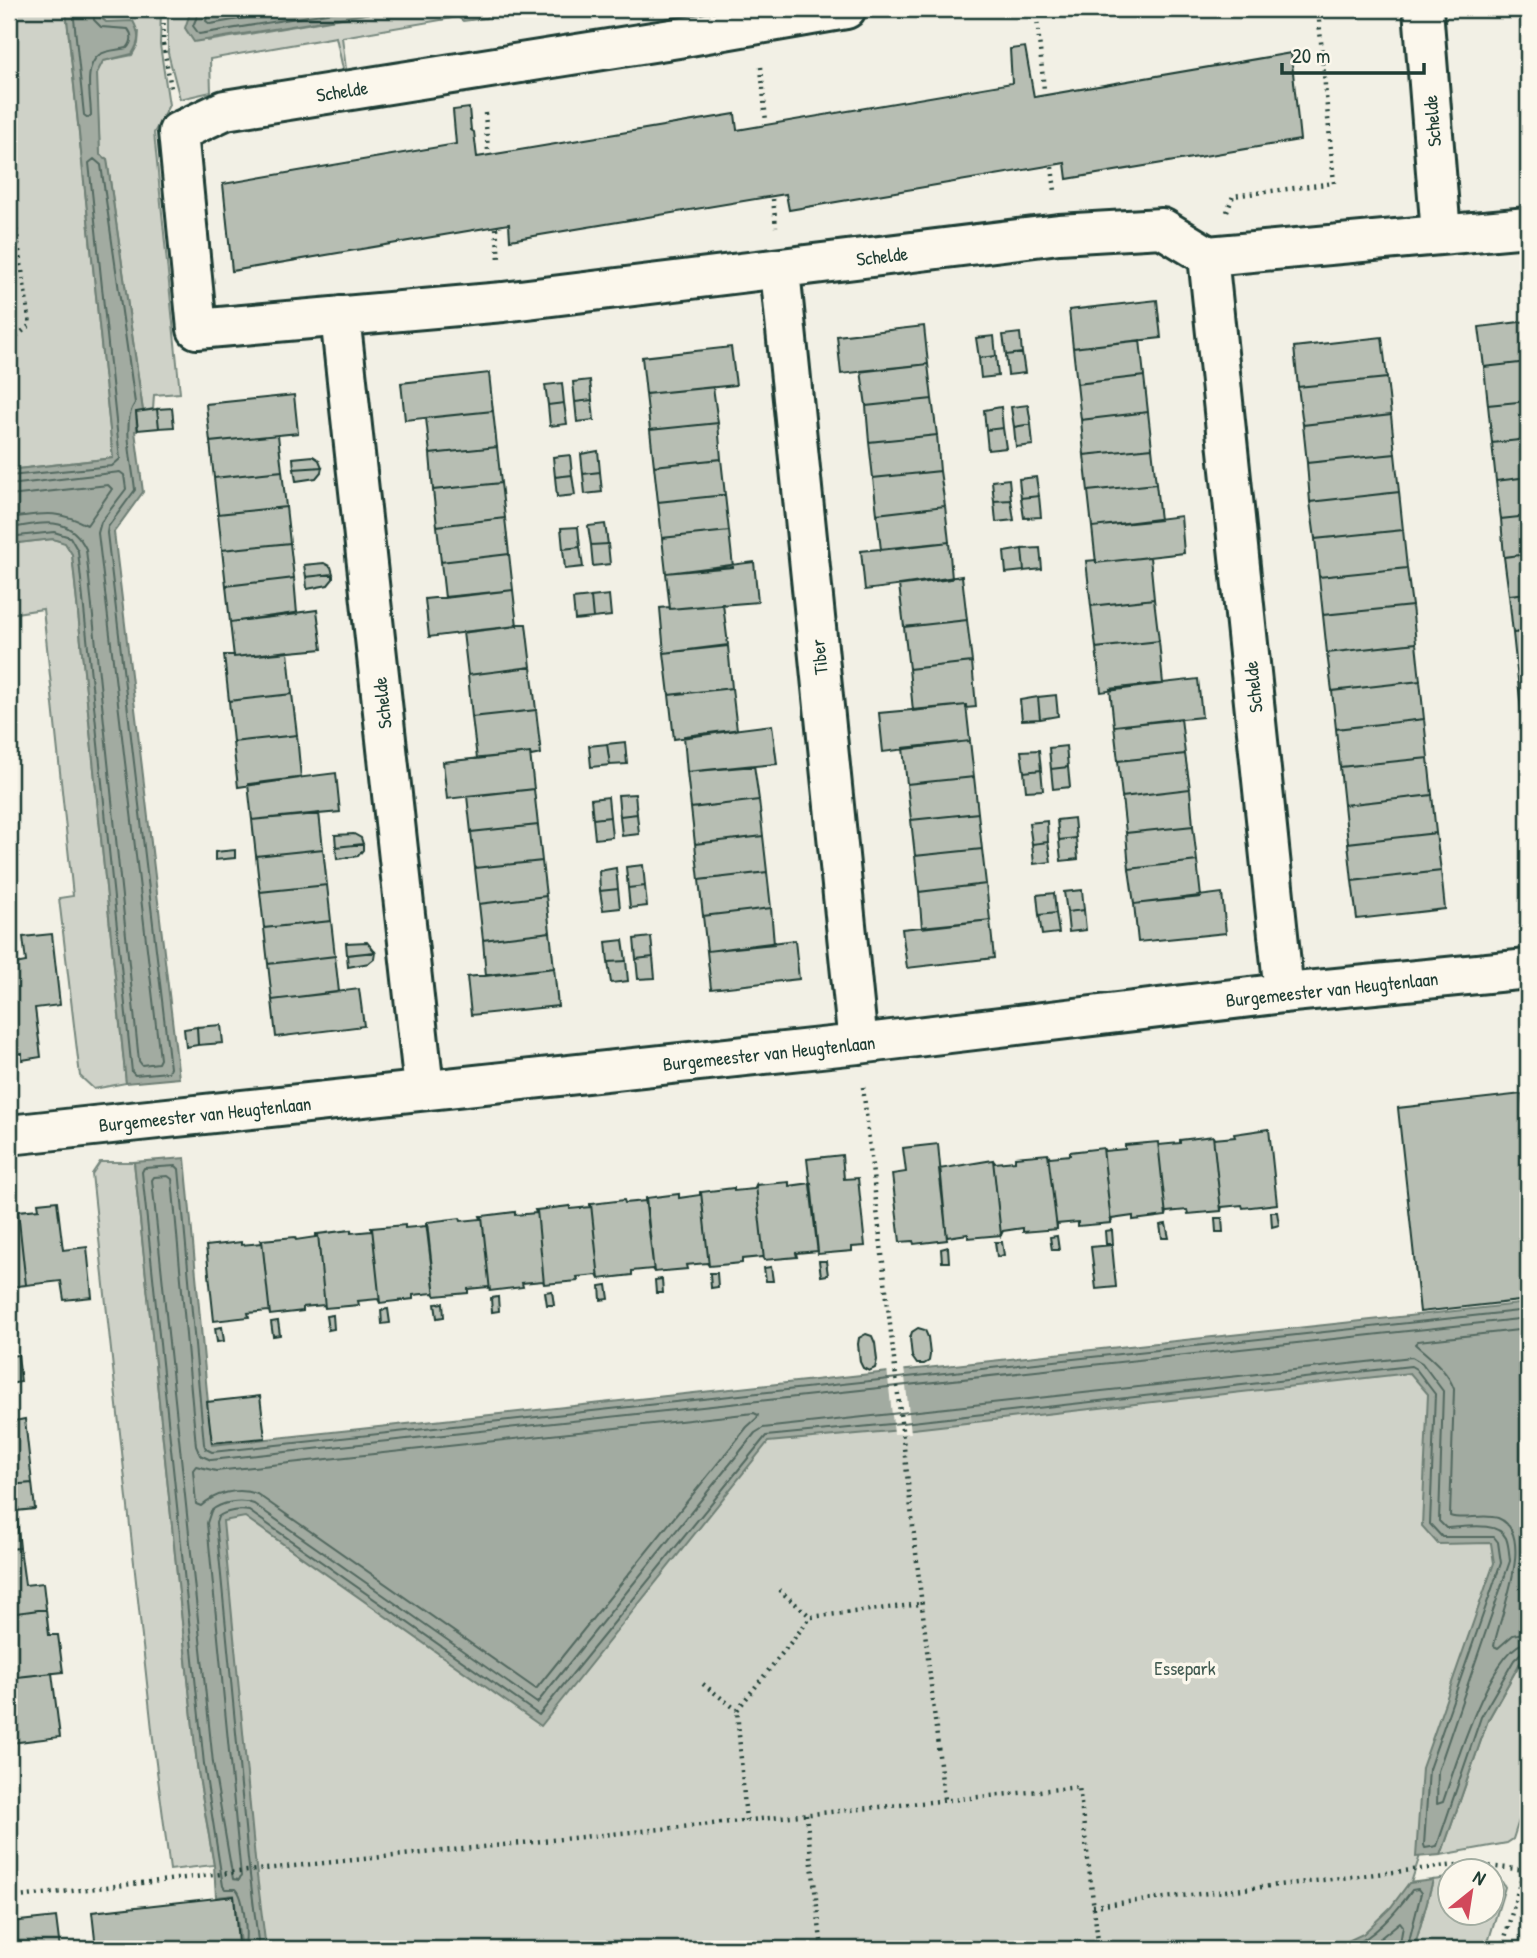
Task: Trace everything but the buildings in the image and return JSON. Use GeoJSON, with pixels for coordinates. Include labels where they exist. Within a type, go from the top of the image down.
{"type":"FeatureCollection","features":[{"type":"Feature","properties":{"kind":"street","name":"Schelde"},"geometry":{"type":"LineString","coordinates":[[846,9],[225,110],[178,132],[197,329],[503,302],[1059,234],[1162,228],[1208,256],[1284,993]]}},
{"type":"Feature","properties":{"kind":"street","name":"Schelde"},"geometry":{"type":"LineString","coordinates":[[1423,9],[1441,234]]}},
{"type":"Feature","properties":{"kind":"street"},"geometry":{"type":"LineString","coordinates":[[1208,256],[1528,227]]}},
{"type":"Feature","properties":{"kind":"street","name":"Tiber"},"geometry":{"type":"LineString","coordinates":[[780,270],[858,1044]]}},
{"type":"Feature","properties":{"kind":"street","name":"Schelde"},"geometry":{"type":"LineString","coordinates":[[340,316],[424,1089]]}},
{"type":"Feature","properties":{"kind":"street","name":"Burgemeester van Heugtenlaan"},"geometry":{"type":"LineString","coordinates":[[9,1135],[858,1044],[1284,993],[1528,969]]}},
{"type":"Feature","properties":{"kind":"path"},"geometry":{"type":"LineString","coordinates":[[164,9],[163,43],[178,132]]}},
{"type":"Feature","properties":{"kind":"path"},"geometry":{"type":"LineString","coordinates":[[1036,9],[1044,90]]}},
{"type":"Feature","properties":{"kind":"path"},"geometry":{"type":"LineString","coordinates":[[1208,256],[1233,196],[1334,183],[1318,9]]}},
{"type":"Feature","properties":{"kind":"path"},"geometry":{"type":"LineString","coordinates":[[9,181],[30,325],[9,340]]}},
{"type":"Feature","properties":{"kind":"path"},"geometry":{"type":"LineString","coordinates":[[858,1044],[944,1799]]}},
{"type":"Feature","properties":{"kind":"path"},"geometry":{"type":"LineString","coordinates":[[779,1590],[811,1617]]}},
{"type":"Feature","properties":{"kind":"path"},"geometry":{"type":"LineString","coordinates":[[746,1821],[737,1710],[811,1617],[922,1604]]}},
{"type":"Feature","properties":{"kind":"path"},"geometry":{"type":"LineString","coordinates":[[703,1684],[737,1710]]}},
{"type":"Feature","properties":{"kind":"path"},"geometry":{"type":"LineString","coordinates":[[9,1898],[274,1868],[1079,1787],[1099,1949]]}},
{"type":"Feature","properties":{"kind":"path"},"geometry":{"type":"LineString","coordinates":[[806,1814],[821,1949]]}},
{"type":"Feature","properties":{"kind":"path"},"geometry":{"type":"LineString","coordinates":[[1502,1949],[1528,1854]]}},
{"type":"Feature","properties":{"kind":"path"},"geometry":{"type":"LineString","coordinates":[[1093,1906],[1465,1864],[1526,1869]]}},
{"type":"Feature","properties":{"kind":"green space"},"geometry":{"type":"Polygon","coordinates":[[[9,9],[66,9],[113,458],[9,470],[9,9]]]}},
{"type":"Feature","properties":{"kind":"green space"},"geometry":{"type":"Polygon","coordinates":[[[100,9],[161,9],[160,45],[169,105],[154,133],[180,393],[154,395],[153,409],[143,411],[107,159],[100,155],[96,73],[103,61],[132,55],[138,44],[139,32],[106,22],[100,17],[100,9]]]}},
{"type":"Feature","properties":{"kind":"green space"},"geometry":{"type":"Polygon","coordinates":[[[168,9],[212,9],[190,13],[208,41],[394,9],[505,9],[490,11],[486,18],[463,21],[458,17],[342,37],[346,69],[343,69],[336,37],[210,59],[211,92],[180,99],[168,53],[168,9]]]}},
{"type":"Feature","properties":{"kind":"green space"},"geometry":{"type":"Polygon","coordinates":[[[52,539],[65,542],[72,554],[126,1083],[94,1089],[80,1076],[59,898],[73,896],[43,609],[9,614],[9,544],[52,539]]]}},
{"type":"Feature","properties":{"kind":"green space"},"geometry":{"type":"Polygon","coordinates":[[[100,1162],[134,1162],[197,1765],[214,1865],[170,1870],[154,1748],[92,1174],[100,1162]]]}},
{"type":"Feature","properties":{"kind":"green space","name":"Essepark"},"geometry":{"type":"Polygon","coordinates":[[[1528,1347],[1528,1530],[1389,1949],[251,1949],[209,1494],[1528,1347]]]}},
{"type":"Feature","properties":{"kind":"green space"},"geometry":{"type":"Polygon","coordinates":[[[1528,1656],[1528,1792],[1513,1839],[1507,1843],[1441,1855],[1488,1720],[1520,1663],[1528,1656]]]}},
{"type":"Feature","properties":{"kind":"green space"},"geometry":{"type":"Polygon","coordinates":[[[1433,1880],[1436,1880],[1436,1926],[1493,1926],[1486,1949],[1414,1949],[1433,1880]]]}},
{"type":"Feature","properties":{"kind":"green space"},"geometry":{"type":"Polygon","coordinates":[[[1528,1911],[1528,1949],[1518,1949],[1528,1911]]]}},
{"type":"Feature","properties":{"kind":"water"},"geometry":{"type":"Polygon","coordinates":[[[66,9],[100,9],[100,17],[106,22],[133,21],[138,38],[132,54],[103,61],[97,73],[100,155],[107,159],[143,411],[136,412],[135,431],[143,492],[114,532],[179,1078],[126,1083],[72,554],[65,543],[53,539],[9,544],[9,470],[113,458],[66,9]]]}},
{"type":"Feature","properties":{"kind":"water"},"geometry":{"type":"Polygon","coordinates":[[[212,9],[394,9],[194,42],[185,28],[190,13],[212,9]]]}},
{"type":"Feature","properties":{"kind":"water"},"geometry":{"type":"Polygon","coordinates":[[[185,1158],[212,1445],[1528,1303],[1528,1656],[1520,1663],[1488,1720],[1441,1855],[1416,1857],[1422,1768],[1494,1563],[1491,1543],[1438,1544],[1422,1526],[1428,1394],[1410,1373],[913,1429],[768,1442],[541,1726],[245,1517],[223,1521],[266,1949],[223,1949],[223,1945],[240,1943],[234,1895],[216,1897],[214,1865],[197,1765],[134,1162],[185,1158]]]}},
{"type":"Feature","properties":{"kind":"water"},"geometry":{"type":"Polygon","coordinates":[[[1433,1880],[1414,1949],[1331,1949],[1363,1934],[1391,1907],[1409,1883],[1433,1880]]]}},
{"type":"Feature","properties":{"kind":"pier"},"geometry":{"type":"Polygon","coordinates":[[[904,1367],[911,1433],[894,1434],[887,1368],[904,1367]]]}}]}
